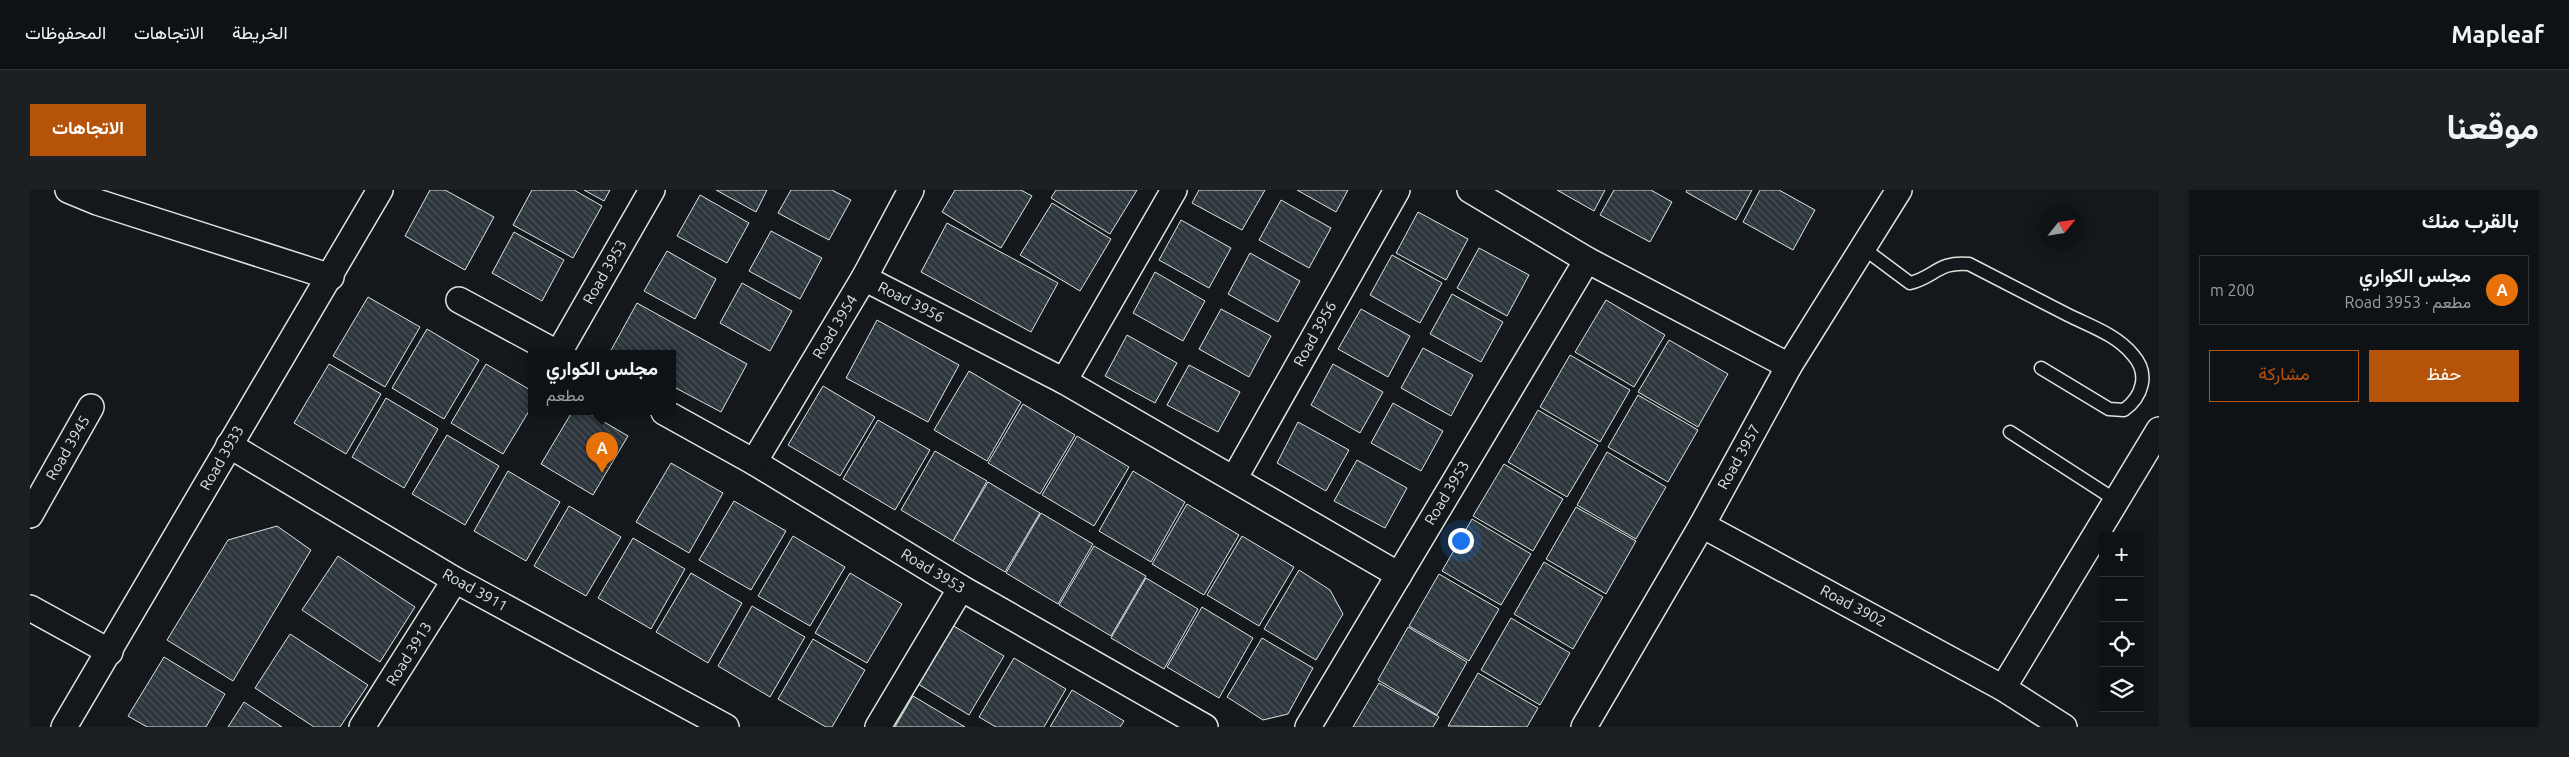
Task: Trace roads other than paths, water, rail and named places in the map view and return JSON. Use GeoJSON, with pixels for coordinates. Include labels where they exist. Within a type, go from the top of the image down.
{"type":"FeatureCollection","features":[{"type":"Feature","properties":{"kind":"street"},"geometry":{"type":"LineString","coordinates":[[68,190],[99,196],[331,277]]}},
{"type":"Feature","properties":{"kind":"street","name":"Road 3933"},"geometry":{"type":"LineString","coordinates":[[64,727],[110,652],[229,445],[331,277],[380,190]]}},
{"type":"Feature","properties":{"kind":"street","name":"Road 3953"},"geometry":{"type":"LineString","coordinates":[[561,350],[652,190]]}},
{"type":"Feature","properties":{"kind":"street","name":"Road 3954"},"geometry":{"type":"LineString","coordinates":[[754,462],[864,278],[911,190]]}},
{"type":"Feature","properties":{"kind":"street"},"geometry":{"type":"LineString","coordinates":[[1064,381],[1174,190]]}},
{"type":"Feature","properties":{"kind":"street","name":"Road 3956"},"geometry":{"type":"LineString","coordinates":[[1234,479],[1397,190]]}},
{"type":"Feature","properties":{"kind":"street"},"geometry":{"type":"LineString","coordinates":[[1470,190],[1587,260],[1789,366]]}},
{"type":"Feature","properties":{"kind":"street","name":"Road 3957"},"geometry":{"type":"LineString","coordinates":[[1584,727],[1702,525],[1789,366],[1863,248],[1892,192]]}},
{"type":"Feature","properties":{"kind":"street","name":"Road 3953"},"geometry":{"type":"LineString","coordinates":[[1308,727],[1587,260]]}},
{"type":"Feature","properties":{"kind":"street","name":"Road 3956"},"geometry":{"type":"LineString","coordinates":[[864,278],[1064,381],[1399,575]]}},
{"type":"Feature","properties":{"kind":"street","name":"Road 3953"},"geometry":{"type":"LineString","coordinates":[[459,300],[552,350]]}},
{"type":"Feature","properties":{"kind":"street","name":"Road 3945"},"geometry":{"type":"LineString","coordinates":[[30,515],[91,407]]}},
{"type":"Feature","properties":{"kind":"street","name":"Road 3953"},"geometry":{"type":"LineString","coordinates":[[669,415],[754,462],[961,588],[1205,727]]}},
{"type":"Feature","properties":{"kind":"street"},"geometry":{"type":"LineString","coordinates":[[2003,688],[2159,430]]}},
{"type":"Feature","properties":{"kind":"street","name":"Road 3911"},"geometry":{"type":"LineString","coordinates":[[229,445],[455,580],[726,727]]}},
{"type":"Feature","properties":{"kind":"street","name":"Road 3902"},"geometry":{"type":"LineString","coordinates":[[1702,525],[2003,688],[2064,727]]}},
{"type":"Feature","properties":{"kind":"street","name":"Road 3913"},"geometry":{"type":"LineString","coordinates":[[362,727],[455,580]]}},
{"type":"Feature","properties":{"kind":"street"},"geometry":{"type":"LineString","coordinates":[[878,727],[961,588]]}},
{"type":"Feature","properties":{"kind":"street"},"geometry":{"type":"LineString","coordinates":[[30,608],[110,652]]}},
{"type":"Feature","properties":{"kind":"lane"},"geometry":{"type":"LineString","coordinates":[[1863,248],[1910,283],[1919,281],[1942,266],[1956,263],[1969,264],[2112,336],[2134,355],[2142,371],[2142,387],[2134,403],[2124,410],[2109,409],[2042,368]]}},
{"type":"Feature","properties":{"kind":"lane"},"geometry":{"type":"LineString","coordinates":[[2010,432],[2117,501]]}},
{"type":"Feature","properties":{"kind":"place","name":"مجلس الكواري"},"geometry":{"type":"Point","coordinates":[602,473]}}]}
